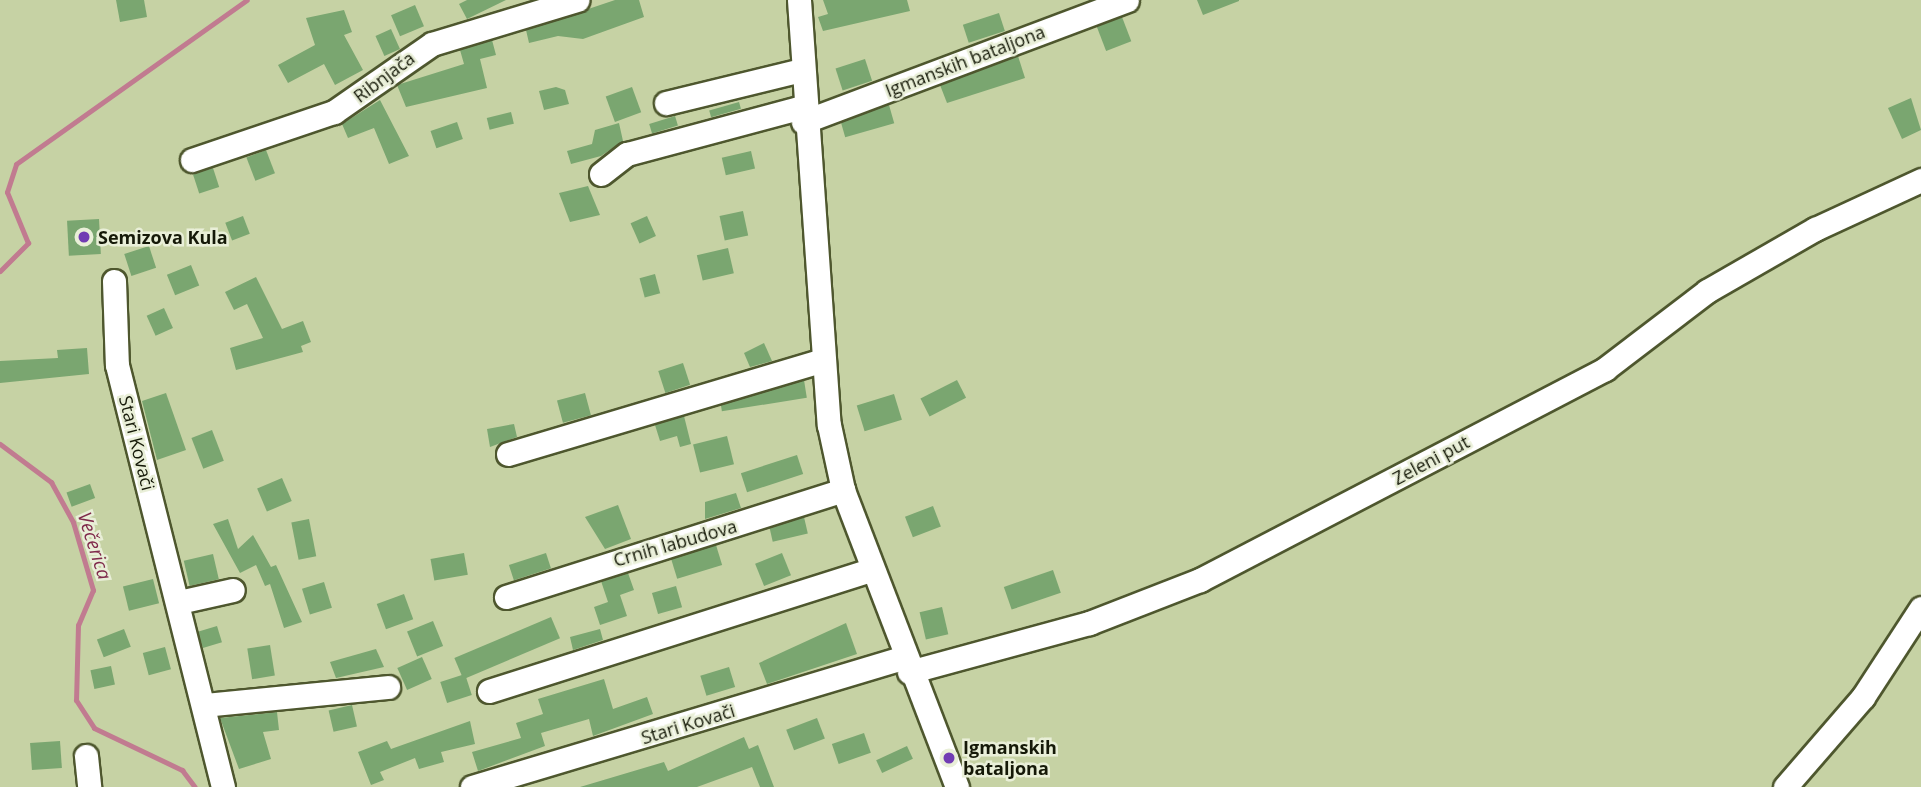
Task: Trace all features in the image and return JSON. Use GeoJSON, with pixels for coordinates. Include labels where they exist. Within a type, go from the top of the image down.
{"type":"FeatureCollection","features":[{"type":"Feature","properties":{"kind":"street","name":"Ribnjača"},"geometry":{"type":"LineString","coordinates":[[192,160],[334,112],[432,44],[577,0]]}},
{"type":"Feature","properties":{"kind":"street"},"geometry":{"type":"LineString","coordinates":[[799,0],[803,115],[820,361],[843,490],[906,665],[957,787]]}},
{"type":"Feature","properties":{"kind":"street","name":"Igmanskih bataljona"},"geometry":{"type":"LineString","coordinates":[[601,174],[627,154],[803,115],[1127,0]]}},
{"type":"Feature","properties":{"kind":"street"},"geometry":{"type":"LineString","coordinates":[[666,103],[801,70]]}},
{"type":"Feature","properties":{"kind":"street","name":"Zeleni put"},"geometry":{"type":"LineString","coordinates":[[906,665],[1089,623],[1199,580],[1605,369],[1707,291],[1815,229],[1921,180]]}},
{"type":"Feature","properties":{"kind":"street","name":"Stari Kovači"},"geometry":{"type":"LineString","coordinates":[[114,281],[117,365],[179,602],[223,787]]}},
{"type":"Feature","properties":{"kind":"street"},"geometry":{"type":"LineString","coordinates":[[508,454],[820,361]]}},
{"type":"Feature","properties":{"kind":"street","name":"Crnih labudova"},"geometry":{"type":"LineString","coordinates":[[506,597],[843,490]]}},
{"type":"Feature","properties":{"kind":"street"},"geometry":{"type":"LineString","coordinates":[[489,691],[871,570]]}},
{"type":"Feature","properties":{"kind":"street"},"geometry":{"type":"LineString","coordinates":[[179,602],[233,590]]}},
{"type":"Feature","properties":{"kind":"street"},"geometry":{"type":"LineString","coordinates":[[1785,787],[1863,697],[1921,608]]}},
{"type":"Feature","properties":{"kind":"street","name":"Stari Kovači"},"geometry":{"type":"LineString","coordinates":[[472,787],[906,665]]}},
{"type":"Feature","properties":{"kind":"street"},"geometry":{"type":"LineString","coordinates":[[204,705],[388,687]]}},
{"type":"Feature","properties":{"kind":"street"},"geometry":{"type":"LineString","coordinates":[[86,756],[89,787]]}},
{"type":"Feature","properties":{"kind":"building"},"geometry":{"type":"Polygon","coordinates":[[[116,0],[144,0],[147,17],[120,22],[116,0]]]}},
{"type":"Feature","properties":{"kind":"building"},"geometry":{"type":"Polygon","coordinates":[[[467,0],[506,0],[467,19],[459,4],[467,0]]]}},
{"type":"Feature","properties":{"kind":"building"},"geometry":{"type":"Polygon","coordinates":[[[615,0],[639,0],[644,17],[583,39],[558,36],[529,43],[526,30],[615,0]]]}},
{"type":"Feature","properties":{"kind":"building"},"geometry":{"type":"Polygon","coordinates":[[[823,0],[907,0],[910,11],[823,31],[818,17],[828,14],[823,0]]]}},
{"type":"Feature","properties":{"kind":"building"},"geometry":{"type":"Polygon","coordinates":[[[1197,0],[1239,0],[1239,1],[1203,15],[1197,0]]]}},
{"type":"Feature","properties":{"kind":"building"},"geometry":{"type":"Polygon","coordinates":[[[415,5],[424,26],[400,36],[391,15],[415,5]]]}},
{"type":"Feature","properties":{"kind":"building"},"geometry":{"type":"Polygon","coordinates":[[[344,10],[352,32],[344,35],[363,70],[335,85],[324,64],[288,83],[278,65],[315,45],[306,18],[344,10]]]}},
{"type":"Feature","properties":{"kind":"building"},"geometry":{"type":"Polygon","coordinates":[[[999,13],[1005,31],[969,43],[963,25],[999,13]]]}},
{"type":"Feature","properties":{"kind":"building"},"geometry":{"type":"Polygon","coordinates":[[[1122,17],[1131,41],[1106,51],[1097,27],[1122,17]]]}},
{"type":"Feature","properties":{"kind":"building"},"geometry":{"type":"Polygon","coordinates":[[[391,29],[400,49],[384,56],[375,36],[391,29]]]}},
{"type":"Feature","properties":{"kind":"building"},"geometry":{"type":"Polygon","coordinates":[[[492,40],[496,55],[480,59],[487,88],[406,107],[397,85],[464,64],[460,50],[492,40]]]}},
{"type":"Feature","properties":{"kind":"building"},"geometry":{"type":"Polygon","coordinates":[[[1018,56],[1025,78],[947,103],[940,85],[1018,56]]]}},
{"type":"Feature","properties":{"kind":"building"},"geometry":{"type":"Polygon","coordinates":[[[865,59],[872,81],[843,90],[836,69],[865,59]]]}},
{"type":"Feature","properties":{"kind":"building"},"geometry":{"type":"Polygon","coordinates":[[[556,87],[565,90],[569,104],[544,110],[539,91],[556,87]]]}},
{"type":"Feature","properties":{"kind":"building"},"geometry":{"type":"Polygon","coordinates":[[[632,87],[641,112],[615,122],[606,97],[632,87]]]}},
{"type":"Feature","properties":{"kind":"building"},"geometry":{"type":"Polygon","coordinates":[[[1911,98],[1921,130],[1902,139],[1888,108],[1911,98]]]}},
{"type":"Feature","properties":{"kind":"building"},"geometry":{"type":"Polygon","coordinates":[[[380,100],[409,156],[389,164],[374,128],[348,138],[342,124],[380,100]]]}},
{"type":"Feature","properties":{"kind":"building"},"geometry":{"type":"Polygon","coordinates":[[[739,102],[741,109],[711,117],[709,111],[739,102]]]}},
{"type":"Feature","properties":{"kind":"building"},"geometry":{"type":"Polygon","coordinates":[[[889,105],[894,123],[845,137],[840,119],[889,105]]]}},
{"type":"Feature","properties":{"kind":"building"},"geometry":{"type":"Polygon","coordinates":[[[511,112],[514,124],[490,130],[487,118],[511,112]]]}},
{"type":"Feature","properties":{"kind":"building"},"geometry":{"type":"Polygon","coordinates":[[[675,116],[678,126],[652,133],[649,124],[675,116]]]}},
{"type":"Feature","properties":{"kind":"building"},"geometry":{"type":"Polygon","coordinates":[[[457,122],[463,139],[436,148],[431,131],[457,122]]]}},
{"type":"Feature","properties":{"kind":"building"},"geometry":{"type":"Polygon","coordinates":[[[619,123],[623,141],[601,156],[571,164],[567,151],[592,144],[595,130],[619,123]]]}},
{"type":"Feature","properties":{"kind":"building"},"geometry":{"type":"Polygon","coordinates":[[[266,150],[275,173],[255,181],[246,158],[266,150]]]}},
{"type":"Feature","properties":{"kind":"building"},"geometry":{"type":"Polygon","coordinates":[[[751,151],[755,169],[726,175],[722,158],[751,151]]]}},
{"type":"Feature","properties":{"kind":"building"},"geometry":{"type":"Polygon","coordinates":[[[213,168],[219,187],[199,194],[193,174],[213,168]]]}},
{"type":"Feature","properties":{"kind":"building"},"geometry":{"type":"Polygon","coordinates":[[[588,186],[600,215],[570,222],[559,193],[588,186]]]}},
{"type":"Feature","properties":{"kind":"building"},"geometry":{"type":"Polygon","coordinates":[[[743,211],[748,235],[725,240],[720,216],[743,211]]]}},
{"type":"Feature","properties":{"kind":"building"},"geometry":{"type":"Polygon","coordinates":[[[243,216],[250,234],[232,241],[225,223],[243,216]]]}},
{"type":"Feature","properties":{"kind":"building"},"geometry":{"type":"Polygon","coordinates":[[[647,216],[656,236],[640,243],[631,223],[647,216]]]}},
{"type":"Feature","properties":{"kind":"building","name":"Semizova Kula"},"geometry":{"type":"Polygon","coordinates":[[[99,219],[101,254],[69,256],[67,221],[99,219]]]}},
{"type":"Feature","properties":{"kind":"building"},"geometry":{"type":"Polygon","coordinates":[[[149,246],[156,268],[131,276],[124,254],[149,246]]]}},
{"type":"Feature","properties":{"kind":"building"},"geometry":{"type":"Polygon","coordinates":[[[728,248],[734,273],[703,281],[697,255],[728,248]]]}},
{"type":"Feature","properties":{"kind":"building"},"geometry":{"type":"Polygon","coordinates":[[[191,265],[199,285],[175,295],[167,275],[191,265]]]}},
{"type":"Feature","properties":{"kind":"building"},"geometry":{"type":"Polygon","coordinates":[[[655,274],[660,293],[645,297],[640,278],[655,274]]]}},
{"type":"Feature","properties":{"kind":"building"},"geometry":{"type":"Polygon","coordinates":[[[256,277],[282,329],[303,321],[311,342],[301,346],[303,352],[236,370],[230,348],[263,338],[247,304],[234,310],[225,292],[256,277]]]}},
{"type":"Feature","properties":{"kind":"building"},"geometry":{"type":"Polygon","coordinates":[[[164,308],[173,328],[156,336],[147,316],[164,308]]]}},
{"type":"Feature","properties":{"kind":"building"},"geometry":{"type":"Polygon","coordinates":[[[764,343],[772,361],[750,367],[744,353],[764,343]]]}},
{"type":"Feature","properties":{"kind":"building"},"geometry":{"type":"Polygon","coordinates":[[[87,348],[89,374],[0,383],[0,361],[58,358],[57,350],[87,348]]]}},
{"type":"Feature","properties":{"kind":"building"},"geometry":{"type":"Polygon","coordinates":[[[683,363],[690,385],[665,393],[658,371],[683,363]]]}},
{"type":"Feature","properties":{"kind":"building"},"geometry":{"type":"Polygon","coordinates":[[[804,380],[807,398],[722,411],[719,393],[804,380]]]}},
{"type":"Feature","properties":{"kind":"building"},"geometry":{"type":"Polygon","coordinates":[[[957,380],[966,398],[930,416],[920,399],[957,380]]]}},
{"type":"Feature","properties":{"kind":"building"},"geometry":{"type":"Polygon","coordinates":[[[166,393],[186,450],[157,460],[142,401],[166,393]]]}},
{"type":"Feature","properties":{"kind":"building"},"geometry":{"type":"Polygon","coordinates":[[[585,393],[591,415],[563,423],[557,401],[585,393]]]}},
{"type":"Feature","properties":{"kind":"building"},"geometry":{"type":"Polygon","coordinates":[[[894,394],[902,420],[865,431],[857,405],[894,394]]]}},
{"type":"Feature","properties":{"kind":"building"},"geometry":{"type":"Polygon","coordinates":[[[684,416],[691,444],[680,447],[677,436],[660,441],[655,425],[684,416]]]}},
{"type":"Feature","properties":{"kind":"building"},"geometry":{"type":"Polygon","coordinates":[[[514,424],[517,437],[490,447],[487,429],[514,424]]]}},
{"type":"Feature","properties":{"kind":"building"},"geometry":{"type":"Polygon","coordinates":[[[212,430],[224,461],[203,469],[191,438],[212,430]]]}},
{"type":"Feature","properties":{"kind":"building"},"geometry":{"type":"Polygon","coordinates":[[[727,436],[734,464],[700,473],[693,444],[727,436]]]}},
{"type":"Feature","properties":{"kind":"building"},"geometry":{"type":"Polygon","coordinates":[[[797,455],[803,474],[747,492],[741,473],[797,455]]]}},
{"type":"Feature","properties":{"kind":"building"},"geometry":{"type":"Polygon","coordinates":[[[282,478],[292,501],[267,512],[257,489],[282,478]]]}},
{"type":"Feature","properties":{"kind":"building"},"geometry":{"type":"Polygon","coordinates":[[[90,484],[95,498],[72,507],[67,493],[90,484]]]}},
{"type":"Feature","properties":{"kind":"building"},"geometry":{"type":"Polygon","coordinates":[[[736,493],[741,508],[705,519],[705,502],[736,493]]]}},
{"type":"Feature","properties":{"kind":"building"},"geometry":{"type":"Polygon","coordinates":[[[618,505],[631,539],[605,549],[585,517],[618,505]]]}},
{"type":"Feature","properties":{"kind":"building"},"geometry":{"type":"Polygon","coordinates":[[[933,506],[941,527],[913,537],[905,517],[933,506]]]}},
{"type":"Feature","properties":{"kind":"building"},"geometry":{"type":"Polygon","coordinates":[[[804,517],[808,534],[773,542],[769,525],[804,517]]]}},
{"type":"Feature","properties":{"kind":"building"},"geometry":{"type":"Polygon","coordinates":[[[228,519],[238,549],[253,535],[271,567],[276,565],[302,622],[284,628],[270,584],[265,586],[256,565],[240,573],[213,524],[228,519]]]}},
{"type":"Feature","properties":{"kind":"building"},"geometry":{"type":"Polygon","coordinates":[[[309,519],[316,556],[299,560],[291,522],[309,519]]]}},
{"type":"Feature","properties":{"kind":"building"},"geometry":{"type":"Polygon","coordinates":[[[716,545],[722,565],[677,579],[671,559],[716,545]]]}},
{"type":"Feature","properties":{"kind":"building"},"geometry":{"type":"Polygon","coordinates":[[[464,553],[468,575],[434,581],[431,559],[464,553]]]}},
{"type":"Feature","properties":{"kind":"building"},"geometry":{"type":"Polygon","coordinates":[[[546,553],[551,568],[514,580],[509,565],[546,553]]]}},
{"type":"Feature","properties":{"kind":"building"},"geometry":{"type":"Polygon","coordinates":[[[782,553],[791,575],[764,586],[755,564],[782,553]]]}},
{"type":"Feature","properties":{"kind":"building"},"geometry":{"type":"Polygon","coordinates":[[[213,554],[219,579],[190,586],[184,561],[213,554]]]}},
{"type":"Feature","properties":{"kind":"building"},"geometry":{"type":"Polygon","coordinates":[[[1053,570],[1061,593],[1012,610],[1004,587],[1053,570]]]}},
{"type":"Feature","properties":{"kind":"building"},"geometry":{"type":"Polygon","coordinates":[[[628,573],[634,590],[620,595],[627,616],[600,625],[594,607],[608,602],[601,581],[628,573]]]}},
{"type":"Feature","properties":{"kind":"building"},"geometry":{"type":"Polygon","coordinates":[[[153,579],[159,603],[129,611],[123,586],[153,579]]]}},
{"type":"Feature","properties":{"kind":"building"},"geometry":{"type":"Polygon","coordinates":[[[324,582],[332,608],[310,615],[302,589],[324,582]]]}},
{"type":"Feature","properties":{"kind":"building"},"geometry":{"type":"Polygon","coordinates":[[[676,586],[682,607],[658,614],[652,593],[676,586]]]}},
{"type":"Feature","properties":{"kind":"building"},"geometry":{"type":"Polygon","coordinates":[[[404,594],[413,619],[386,629],[377,604],[404,594]]]}},
{"type":"Feature","properties":{"kind":"building"},"geometry":{"type":"Polygon","coordinates":[[[942,607],[948,634],[926,639],[920,612],[942,607]]]}},
{"type":"Feature","properties":{"kind":"building"},"geometry":{"type":"Polygon","coordinates":[[[551,617],[560,638],[463,679],[454,658],[551,617]]]}},
{"type":"Feature","properties":{"kind":"building"},"geometry":{"type":"Polygon","coordinates":[[[433,621],[443,646],[417,657],[407,631],[433,621]]]}},
{"type":"Feature","properties":{"kind":"building"},"geometry":{"type":"Polygon","coordinates":[[[846,623],[857,654],[767,684],[759,663],[846,623]]]}},
{"type":"Feature","properties":{"kind":"building"},"geometry":{"type":"Polygon","coordinates":[[[217,626],[222,642],[203,648],[198,632],[217,626]]]}},
{"type":"Feature","properties":{"kind":"building"},"geometry":{"type":"Polygon","coordinates":[[[124,629],[131,647],[104,657],[97,639],[124,629]]]}},
{"type":"Feature","properties":{"kind":"building"},"geometry":{"type":"Polygon","coordinates":[[[600,629],[603,640],[573,650],[570,637],[600,629]]]}},
{"type":"Feature","properties":{"kind":"building"},"geometry":{"type":"Polygon","coordinates":[[[270,645],[275,676],[252,679],[247,649],[270,645]]]}},
{"type":"Feature","properties":{"kind":"building"},"geometry":{"type":"Polygon","coordinates":[[[165,647],[171,669],[149,675],[143,653],[165,647]]]}},
{"type":"Feature","properties":{"kind":"building"},"geometry":{"type":"Polygon","coordinates":[[[376,649],[384,667],[336,678],[330,662],[376,649]]]}},
{"type":"Feature","properties":{"kind":"building"},"geometry":{"type":"Polygon","coordinates":[[[422,657],[432,679],[407,690],[397,668],[422,657]]]}},
{"type":"Feature","properties":{"kind":"building"},"geometry":{"type":"Polygon","coordinates":[[[111,666],[115,685],[94,689],[90,670],[111,666]]]}},
{"type":"Feature","properties":{"kind":"building"},"geometry":{"type":"Polygon","coordinates":[[[729,667],[735,687],[706,696],[700,676],[729,667]]]}},
{"type":"Feature","properties":{"kind":"building"},"geometry":{"type":"Polygon","coordinates":[[[465,674],[472,695],[447,703],[440,682],[465,674]]]}},
{"type":"Feature","properties":{"kind":"building"},"geometry":{"type":"Polygon","coordinates":[[[604,679],[613,709],[647,697],[653,714],[593,736],[589,719],[541,733],[545,746],[478,771],[472,752],[521,738],[516,723],[543,714],[538,699],[604,679]]]}},
{"type":"Feature","properties":{"kind":"building"},"geometry":{"type":"Polygon","coordinates":[[[352,705],[357,726],[334,732],[329,710],[352,705]]]}},
{"type":"Feature","properties":{"kind":"building"},"geometry":{"type":"Polygon","coordinates":[[[277,712],[279,730],[263,732],[271,759],[239,769],[220,718],[277,712]]]}},
{"type":"Feature","properties":{"kind":"building"},"geometry":{"type":"Polygon","coordinates":[[[817,718],[825,739],[794,750],[786,730],[817,718]]]}},
{"type":"Feature","properties":{"kind":"building"},"geometry":{"type":"Polygon","coordinates":[[[470,721],[475,744],[441,752],[444,762],[419,769],[415,758],[380,772],[384,780],[371,785],[358,752],[387,741],[391,749],[470,721]]]}},
{"type":"Feature","properties":{"kind":"building"},"geometry":{"type":"Polygon","coordinates":[[[864,733],[871,753],[839,764],[832,744],[864,733]]]}},
{"type":"Feature","properties":{"kind":"building"},"geometry":{"type":"Polygon","coordinates":[[[744,737],[749,749],[758,745],[774,787],[760,787],[752,767],[697,787],[580,787],[664,762],[668,771],[744,737]]]}},
{"type":"Feature","properties":{"kind":"building"},"geometry":{"type":"Polygon","coordinates":[[[60,741],[62,768],[32,770],[30,743],[60,741]]]}},
{"type":"Feature","properties":{"kind":"building"},"geometry":{"type":"Polygon","coordinates":[[[907,746],[913,759],[882,773],[876,760],[907,746]]]}},
{"type":"Feature","properties":{"kind":"waterway","name":"Večerica"},"geometry":{"type":"LineString","coordinates":[[0,271],[28,243],[7,192],[16,164],[247,0]]}},
{"type":"Feature","properties":{"kind":"waterway","name":"Večerica"},"geometry":{"type":"LineString","coordinates":[[0,444],[51,482],[73,522],[93,590],[78,625],[76,700],[94,728],[182,770],[195,787]]}},
{"type":"Feature","properties":{"kind":"place","name":"Semizova Kula"},"geometry":{"type":"Point","coordinates":[84,237]}},
{"type":"Feature","properties":{"kind":"place","name":"Igmanskih bataljona"},"geometry":{"type":"Point","coordinates":[949,758]}}]}
